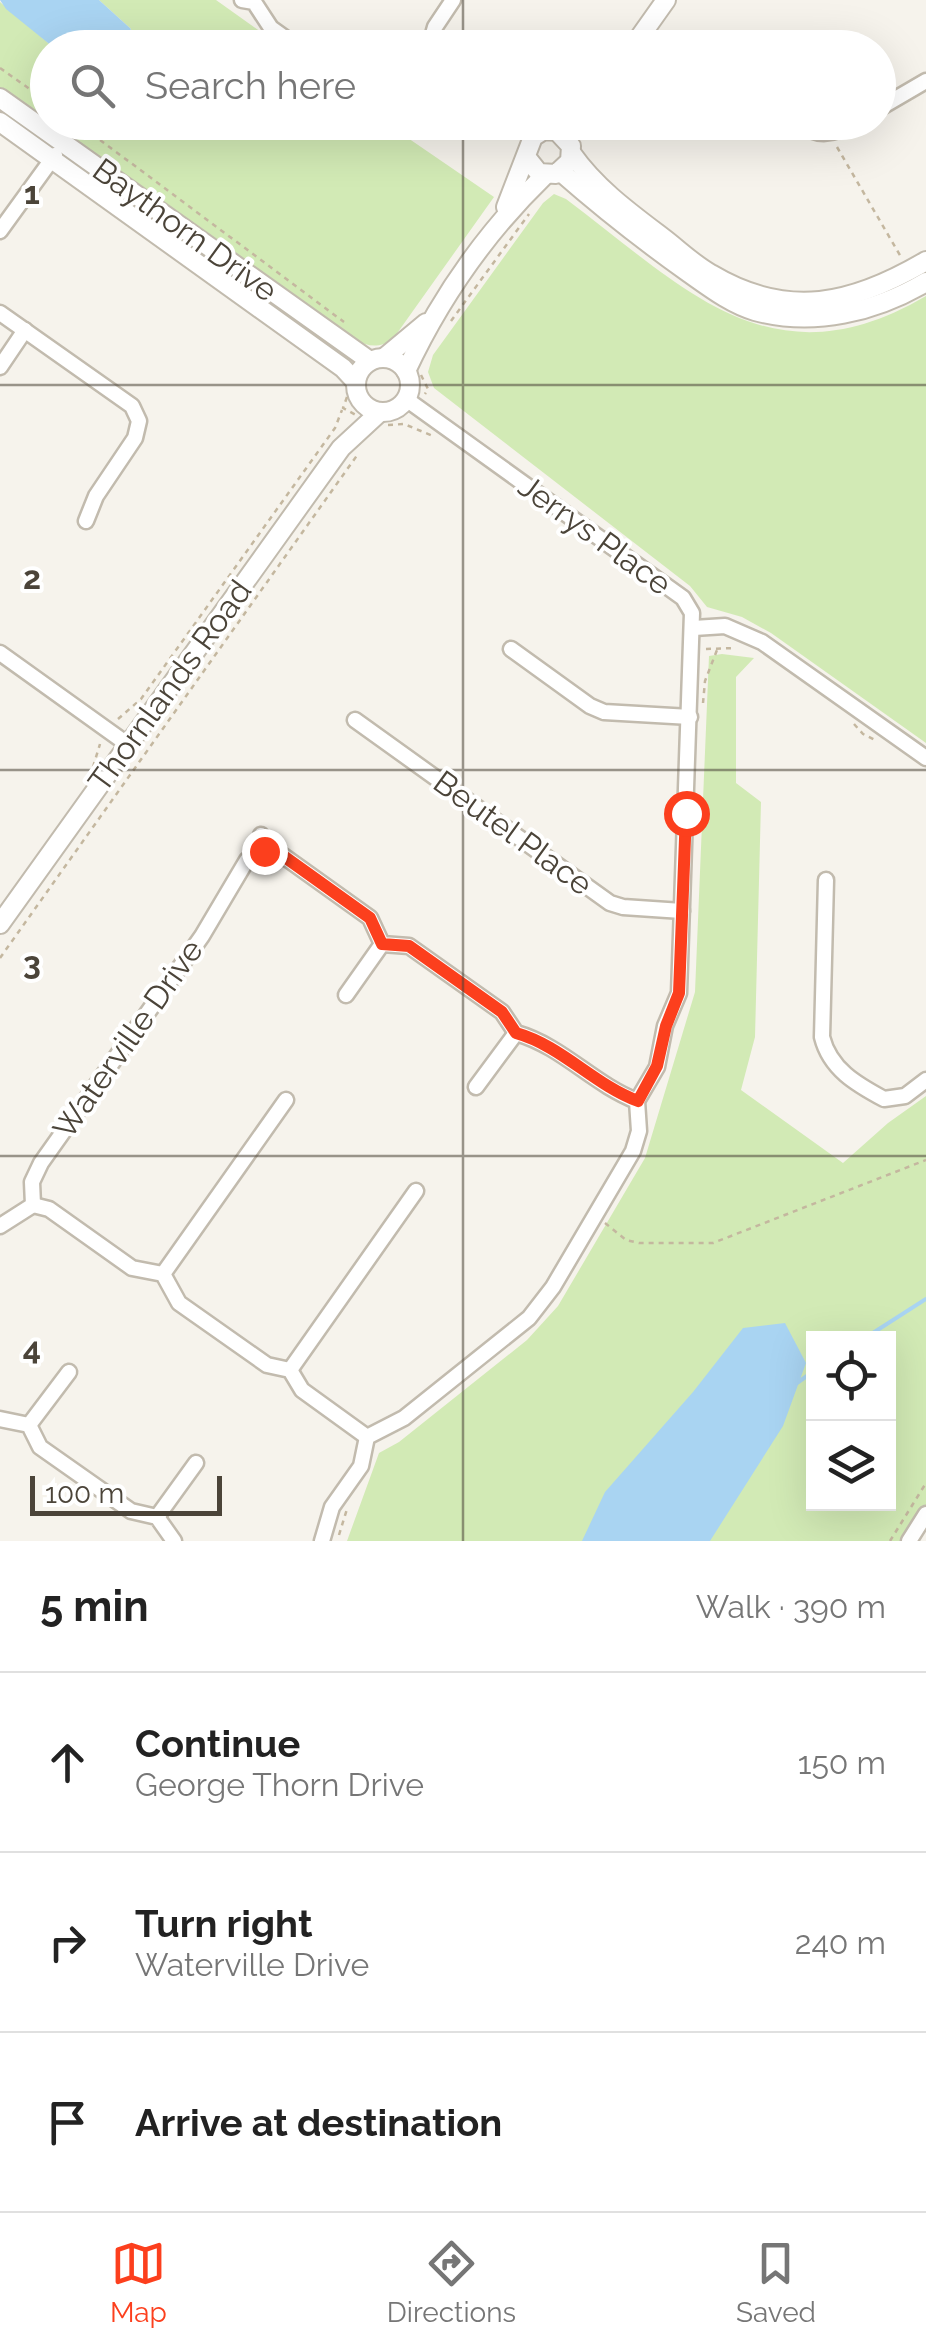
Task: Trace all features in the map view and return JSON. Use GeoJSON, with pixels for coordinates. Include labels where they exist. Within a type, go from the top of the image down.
{"type":"FeatureCollection","features":[{"type":"Feature","properties":{"kind":"street"},"geometry":{"type":"LineString","coordinates":[[434,30],[454,0]]}},
{"type":"Feature","properties":{"kind":"street"},"geometry":{"type":"LineString","coordinates":[[631,30],[652,0]]}},
{"type":"Feature","properties":{"kind":"street"},"geometry":{"type":"LineString","coordinates":[[645,30],[666,0]]}},
{"type":"Feature","properties":{"kind":"street"},"geometry":{"type":"LineString","coordinates":[[251,1],[274,30]]}},
{"type":"Feature","properties":{"kind":"street"},"geometry":{"type":"LineString","coordinates":[[896,98],[926,81]]}},
{"type":"Feature","properties":{"kind":"street","name":"Baythorn Drive"},"geometry":{"type":"LineString","coordinates":[[0,98],[30,125]]}},
{"type":"Feature","properties":{"kind":"street","name":"Baythorn Drive"},"geometry":{"type":"LineString","coordinates":[[0,122],[30,136]]}},
{"type":"Feature","properties":{"kind":"street","name":"Baythorn Drive"},"geometry":{"type":"LineString","coordinates":[[37,140],[377,360]]}},
{"type":"Feature","properties":{"kind":"street","name":"Baythorn Drive"},"geometry":{"type":"LineString","coordinates":[[47,140],[343,368],[353,396]]}},
{"type":"Feature","properties":{"kind":"street","name":"Thornlands Road"},"geometry":{"type":"LineString","coordinates":[[0,924],[127,744],[350,450],[395,409],[411,402],[413,371],[502,216],[532,140]]}},
{"type":"Feature","properties":{"kind":"street","name":"Thornlands Road"},"geometry":{"type":"LineString","coordinates":[[502,216],[553,174],[561,140]]}},
{"type":"Feature","properties":{"kind":"street"},"geometry":{"type":"LineString","coordinates":[[565,140],[585,172],[632,214],[709,273],[746,292],[792,302],[826,303],[886,284],[918,266]]}},
{"type":"Feature","properties":{"kind":"street"},"geometry":{"type":"LineString","coordinates":[[0,231],[58,150]]}},
{"type":"Feature","properties":{"kind":"street"},"geometry":{"type":"LineString","coordinates":[[527,158],[534,169],[553,174],[723,297],[754,311],[800,318],[840,316],[896,299],[926,282]]}},
{"type":"Feature","properties":{"kind":"street"},"geometry":{"type":"LineString","coordinates":[[0,313],[132,406],[139,421],[135,438],[96,496],[86,521]]}},
{"type":"Feature","properties":{"kind":"street","name":"Thornlands Road"},"geometry":{"type":"LineString","coordinates":[[350,450],[353,396],[363,366],[437,325]]}},
{"type":"Feature","properties":{"kind":"street"},"geometry":{"type":"LineString","coordinates":[[0,366],[25,330]]}},
{"type":"Feature","properties":{"kind":"street"},"geometry":{"type":"LineString","coordinates":[[377,360],[413,371]]}},
{"type":"Feature","properties":{"kind":"street"},"geometry":{"type":"LineString","coordinates":[[353,396],[383,419]]}},
{"type":"Feature","properties":{"kind":"street","name":"Jerrys Place"},"geometry":{"type":"LineString","coordinates":[[411,402],[683,598],[692,613],[694,628],[725,626],[762,642],[926,758]]}},
{"type":"Feature","properties":{"kind":"street"},"geometry":{"type":"LineString","coordinates":[[367,1437],[404,1418],[529,1318],[553,1287],[633,1151],[639,1131],[638,1101],[657,1066],[679,993],[694,628]]}},
{"type":"Feature","properties":{"kind":"street"},"geometry":{"type":"LineString","coordinates":[[511,649],[604,712],[690,717]]}},
{"type":"Feature","properties":{"kind":"street"},"geometry":{"type":"LineString","coordinates":[[0,653],[127,744]]}},
{"type":"Feature","properties":{"kind":"street","name":"Beutel Place"},"geometry":{"type":"LineString","coordinates":[[356,720],[610,903],[682,912]]}},
{"type":"Feature","properties":{"kind":"street"},"geometry":{"type":"LineString","coordinates":[[261,835],[264,851],[282,855],[370,918],[382,944]]}},
{"type":"Feature","properties":{"kind":"street","name":"Waterville Drive"},"geometry":{"type":"LineString","coordinates":[[33,1206],[32,1182],[41,1162],[202,936],[247,860],[264,851]]}},
{"type":"Feature","properties":{"kind":"street"},"geometry":{"type":"LineString","coordinates":[[826,880],[822,1037],[826,1052],[834,1066],[884,1099],[905,1096],[926,1080]]}},
{"type":"Feature","properties":{"kind":"street"},"geometry":{"type":"LineString","coordinates":[[382,944],[409,946],[502,1012],[516,1033],[541,1040],[614,1092],[638,1101]]}},
{"type":"Feature","properties":{"kind":"street"},"geometry":{"type":"LineString","coordinates":[[346,995],[382,944]]}},
{"type":"Feature","properties":{"kind":"street"},"geometry":{"type":"LineString","coordinates":[[476,1087],[516,1033]]}},
{"type":"Feature","properties":{"kind":"street"},"geometry":{"type":"LineString","coordinates":[[162,1274],[286,1100]]}},
{"type":"Feature","properties":{"kind":"street"},"geometry":{"type":"LineString","coordinates":[[290,1370],[416,1192]]}},
{"type":"Feature","properties":{"kind":"street"},"geometry":{"type":"LineString","coordinates":[[0,1226],[33,1206],[48,1209],[132,1268],[162,1274],[179,1302],[267,1366],[290,1370],[302,1390],[367,1437]]}},
{"type":"Feature","properties":{"kind":"street"},"geometry":{"type":"LineString","coordinates":[[29,1425],[69,1372]]}},
{"type":"Feature","properties":{"kind":"street"},"geometry":{"type":"LineString","coordinates":[[0,1419],[29,1425]]}},
{"type":"Feature","properties":{"kind":"street"},"geometry":{"type":"LineString","coordinates":[[29,1425],[40,1447],[131,1511],[158,1517],[174,1541]]}},
{"type":"Feature","properties":{"kind":"street"},"geometry":{"type":"LineString","coordinates":[[322,1541],[332,1507],[361,1466],[367,1437]]}},
{"type":"Feature","properties":{"kind":"street"},"geometry":{"type":"LineString","coordinates":[[158,1517],[196,1463]]}},
{"type":"Feature","properties":{"kind":"street"},"geometry":{"type":"LineString","coordinates":[[908,1541],[926,1514]]}},
{"type":"Feature","properties":{"kind":"path"},"geometry":{"type":"LineString","coordinates":[[0,68],[30,89]]}},
{"type":"Feature","properties":{"kind":"path"},"geometry":{"type":"LineString","coordinates":[[834,140],[918,266]]}},
{"type":"Feature","properties":{"kind":"path"},"geometry":{"type":"LineString","coordinates":[[437,325],[538,203]]}},
{"type":"Feature","properties":{"kind":"path"},"geometry":{"type":"LineString","coordinates":[[404,424],[411,402],[428,390],[413,371]]}},
{"type":"Feature","properties":{"kind":"path"},"geometry":{"type":"LineString","coordinates":[[118,719],[141,699],[353,396]]}},
{"type":"Feature","properties":{"kind":"path"},"geometry":{"type":"LineString","coordinates":[[383,419],[439,438]]}},
{"type":"Feature","properties":{"kind":"path"},"geometry":{"type":"LineString","coordinates":[[0,958],[350,450]]}},
{"type":"Feature","properties":{"kind":"path"},"geometry":{"type":"LineString","coordinates":[[693,648],[735,650],[741,632]]}},
{"type":"Feature","properties":{"kind":"path"},"geometry":{"type":"LineString","coordinates":[[604,1222],[626,1240],[639,1244],[713,1243],[926,1160]]}},
{"type":"Feature","properties":{"kind":"path"},"geometry":{"type":"LineString","coordinates":[[890,1541],[926,1483]]}},
{"type":"Feature","properties":{"kind":"green space"},"geometry":{"type":"Polygon","coordinates":[[[99,0],[216,0],[258,30],[130,30],[99,0]]]}},
{"type":"Feature","properties":{"kind":"green space"},"geometry":{"type":"Polygon","coordinates":[[[0,2],[33,30],[30,110],[0,89],[0,2]]]}},
{"type":"Feature","properties":{"kind":"green space"},"geometry":{"type":"Polygon","coordinates":[[[72,140],[411,140],[494,197],[393,339],[378,345],[364,344],[337,329],[72,140]]]}},
{"type":"Feature","properties":{"kind":"green space"},"geometry":{"type":"Polygon","coordinates":[[[554,194],[691,293],[732,315],[775,329],[821,332],[871,322],[926,296],[926,743],[771,633],[742,617],[707,607],[690,586],[434,388],[428,372],[433,355],[543,203],[554,194]]]}},
{"type":"Feature","properties":{"kind":"green space"},"geometry":{"type":"Polygon","coordinates":[[[709,656],[754,658],[736,677],[736,783],[761,802],[755,1037],[741,1090],[843,1163],[926,1096],[926,1514],[909,1541],[347,1541],[379,1453],[399,1442],[527,1340],[558,1306],[645,1158],[695,992],[709,656]]]}},
{"type":"Feature","properties":{"kind":"water"},"geometry":{"type":"Polygon","coordinates":[[[0,0],[99,0],[131,29],[32,30],[0,0]]]}},
{"type":"Feature","properties":{"kind":"water"},"geometry":{"type":"Polygon","coordinates":[[[785,1323],[806,1363],[783,1426],[710,1541],[582,1541],[605,1492],[743,1328],[785,1323]]]}},
{"type":"Feature","properties":{"kind":"waterway"},"geometry":{"type":"LineString","coordinates":[[876,1331],[926,1299]]}},
{"type":"Feature","properties":{"kind":"waterway"},"geometry":{"type":"LineString","coordinates":[[797,1383],[806,1377]]}},
{"type":"Feature","properties":{"kind":"route"},"geometry":{"type":"LineString","coordinates":[[264,851],[282,855],[370,918],[382,944],[409,946],[502,1012],[516,1033],[541,1040],[614,1092],[638,1101],[657,1066],[679,993],[686,813]]}}]}
